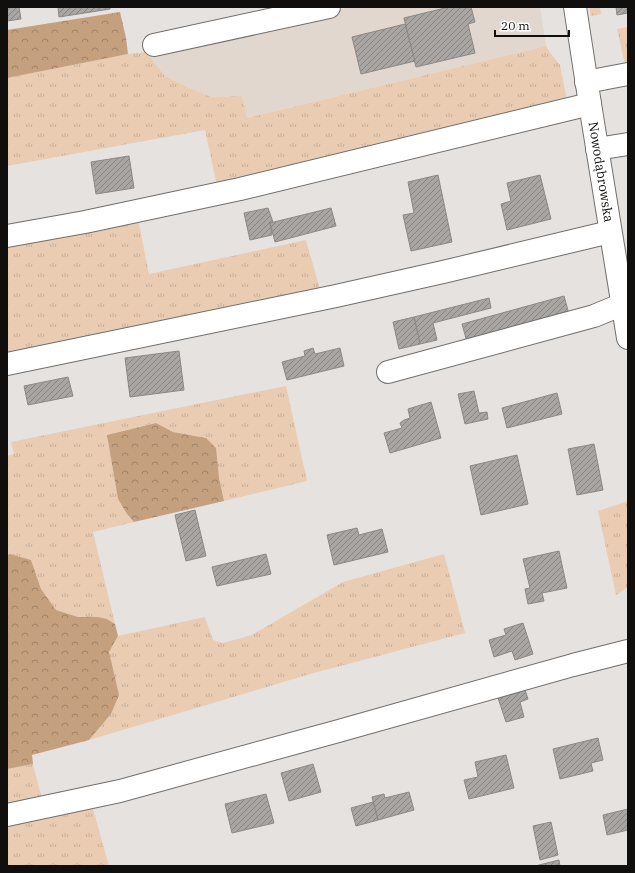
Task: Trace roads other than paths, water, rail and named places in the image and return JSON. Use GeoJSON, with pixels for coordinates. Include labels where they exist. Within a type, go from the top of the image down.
{"type":"FeatureCollection","features":[{"type":"Feature","properties":{"kind":"street"},"geometry":{"type":"LineString","coordinates":[[154,45],[329,7]]}},
{"type":"Feature","properties":{"kind":"street","name":"Nowodąbrowska"},"geometry":{"type":"LineString","coordinates":[[575,7],[610,232],[625,303],[628,338]]}},
{"type":"Feature","properties":{"kind":"street"},"geometry":{"type":"LineString","coordinates":[[586,82],[628,74]]}},
{"type":"Feature","properties":{"kind":"street"},"geometry":{"type":"LineString","coordinates":[[7,236],[85,222],[240,189],[590,104]]}},
{"type":"Feature","properties":{"kind":"street"},"geometry":{"type":"LineString","coordinates":[[597,149],[628,144]]}},
{"type":"Feature","properties":{"kind":"street"},"geometry":{"type":"LineString","coordinates":[[7,364],[336,296],[610,232]]}},
{"type":"Feature","properties":{"kind":"street"},"geometry":{"type":"LineString","coordinates":[[388,372],[594,316],[625,303]]}},
{"type":"Feature","properties":{"kind":"street"},"geometry":{"type":"LineString","coordinates":[[7,815],[120,791],[628,651]]}}]}
